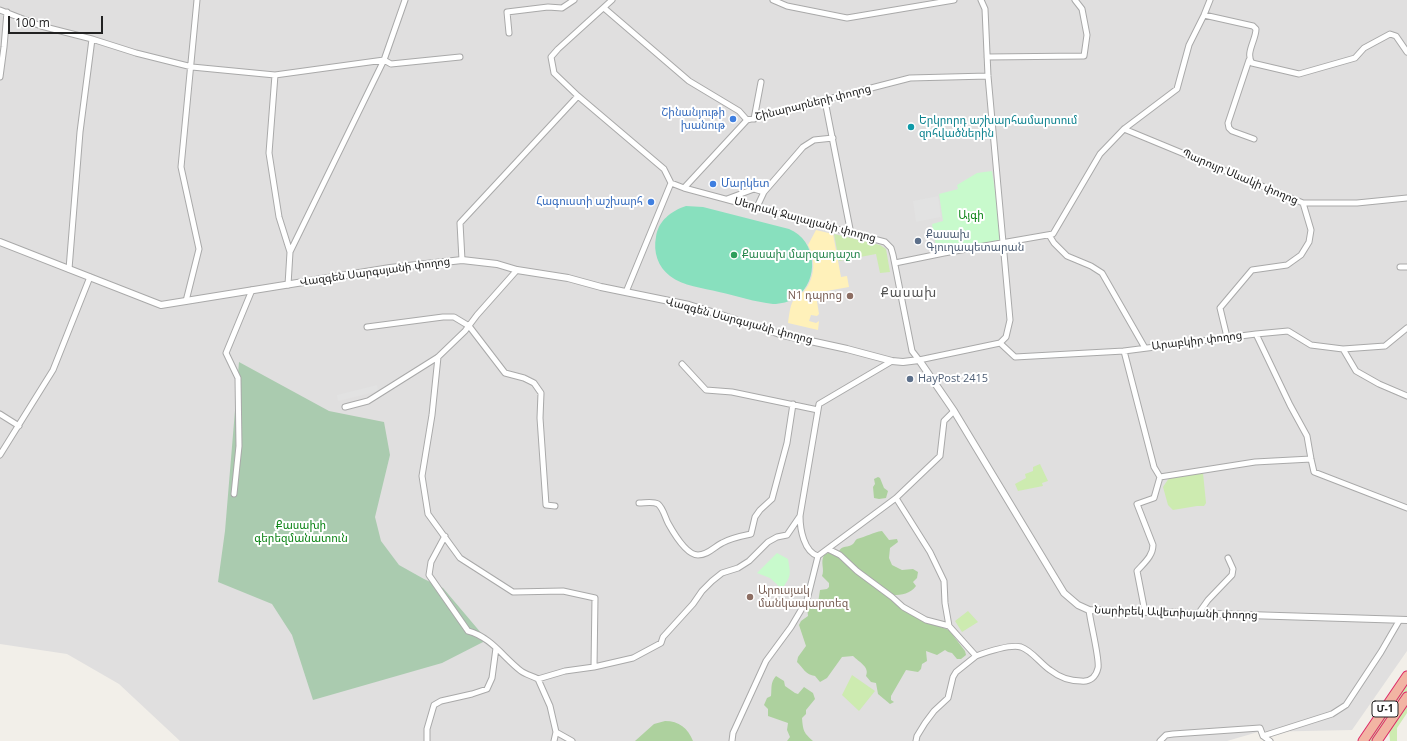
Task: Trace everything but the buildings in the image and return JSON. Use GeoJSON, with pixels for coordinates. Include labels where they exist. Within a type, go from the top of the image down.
{"type":"FeatureCollection","features":[{"type":"Feature","properties":{"kind":"highway","name":"Մ-1"},"geometry":{"type":"LineString","coordinates":[[1363,741],[1407,676]]}},
{"type":"Feature","properties":{"kind":"highway","name":"Մ-1"},"geometry":{"type":"LineString","coordinates":[[1377,741],[1407,697]]}},
{"type":"Feature","properties":{"kind":"street"},"geometry":{"type":"LineString","coordinates":[[186,301],[199,249],[181,167],[192,67],[197,0]]}},
{"type":"Feature","properties":{"kind":"street"},"geometry":{"type":"LineString","coordinates":[[290,252],[384,60],[405,0]]}},
{"type":"Feature","properties":{"kind":"street"},"geometry":{"type":"LineString","coordinates":[[509,33],[507,12],[548,7],[562,8],[574,0]]}},
{"type":"Feature","properties":{"kind":"street"},"geometry":{"type":"LineString","coordinates":[[612,0],[558,49],[552,57],[554,73],[578,96],[664,169],[671,183],[626,292]]}},
{"type":"Feature","properties":{"kind":"street"},"geometry":{"type":"LineString","coordinates":[[773,0],[787,6],[847,18],[954,0]]}},
{"type":"Feature","properties":{"kind":"street"},"geometry":{"type":"LineString","coordinates":[[919,360],[1000,343],[1006,337],[1010,320],[988,76],[985,9],[981,0]]}},
{"type":"Feature","properties":{"kind":"street"},"geometry":{"type":"LineString","coordinates":[[987,57],[1084,56],[1087,36],[1082,9],[1075,0]]}},
{"type":"Feature","properties":{"kind":"street"},"geometry":{"type":"LineString","coordinates":[[895,263],[1053,234],[1100,154],[1124,129],[1177,89],[1188,45],[1210,0]]}},
{"type":"Feature","properties":{"kind":"street","name":"Շինարարների փողոց"},"geometry":{"type":"LineString","coordinates":[[604,8],[689,81],[739,111],[747,120],[910,78],[988,76]]}},
{"type":"Feature","properties":{"kind":"street"},"geometry":{"type":"LineString","coordinates":[[0,10],[42,26],[92,39],[136,53],[192,67],[275,75],[384,60],[391,64],[460,57]]}},
{"type":"Feature","properties":{"kind":"street"},"geometry":{"type":"LineString","coordinates":[[0,77],[7,12]]}},
{"type":"Feature","properties":{"kind":"street"},"geometry":{"type":"LineString","coordinates":[[1204,15],[1253,26],[1256,29],[1249,54],[1249,60],[1228,123],[1229,128],[1232,131],[1254,139]]}},
{"type":"Feature","properties":{"kind":"street"},"geometry":{"type":"LineString","coordinates":[[1249,60],[1252,63],[1299,74],[1354,58],[1364,48],[1390,34],[1396,36],[1407,52]]}},
{"type":"Feature","properties":{"kind":"street"},"geometry":{"type":"LineString","coordinates":[[69,269],[80,132],[92,39]]}},
{"type":"Feature","properties":{"kind":"street"},"geometry":{"type":"LineString","coordinates":[[275,75],[269,153],[279,217],[290,252],[288,285]]}},
{"type":"Feature","properties":{"kind":"street"},"geometry":{"type":"LineString","coordinates":[[754,118],[760,82]]}},
{"type":"Feature","properties":{"kind":"street"},"geometry":{"type":"LineString","coordinates":[[462,260],[460,223],[578,96]]}},
{"type":"Feature","properties":{"kind":"street"},"geometry":{"type":"LineString","coordinates":[[825,101],[851,234]]}},
{"type":"Feature","properties":{"kind":"street"},"geometry":{"type":"LineString","coordinates":[[684,188],[747,120]]}},
{"type":"Feature","properties":{"kind":"street","name":"Պարույր Սևակի փողոց"},"geometry":{"type":"LineString","coordinates":[[1124,129],[1303,203],[1357,203],[1407,198]]}},
{"type":"Feature","properties":{"kind":"street"},"geometry":{"type":"LineString","coordinates":[[757,207],[764,192],[803,147],[814,140],[833,138]]}},
{"type":"Feature","properties":{"kind":"street","name":"Սեդրակ Ջալալյանի փողոց"},"geometry":{"type":"LineString","coordinates":[[671,183],[684,188],[885,242],[891,248],[895,263],[912,351],[919,360]]}},
{"type":"Feature","properties":{"kind":"street"},"geometry":{"type":"LineString","coordinates":[[727,199],[754,189],[764,192]]}},
{"type":"Feature","properties":{"kind":"street"},"geometry":{"type":"LineString","coordinates":[[1227,337],[1220,308],[1252,270],[1269,266],[1287,265],[1301,255],[1309,242],[1311,230],[1303,203]]}},
{"type":"Feature","properties":{"kind":"street"},"geometry":{"type":"LineString","coordinates":[[1049,235],[1054,243],[1067,256],[1091,266],[1102,273],[1145,348]]}},
{"type":"Feature","properties":{"kind":"street","name":"Վազգեն Սարգսյանի փողոց"},"geometry":{"type":"LineString","coordinates":[[0,242],[161,305],[390,268],[462,260],[497,264],[517,270],[568,278],[601,287],[696,307],[716,312],[783,335],[847,349],[892,361],[903,362],[919,360]]}},
{"type":"Feature","properties":{"kind":"street"},"geometry":{"type":"LineString","coordinates":[[1400,267],[1407,267]]}},
{"type":"Feature","properties":{"kind":"street"},"geometry":{"type":"LineString","coordinates":[[345,407],[368,401],[438,357],[469,326],[517,270]]}},
{"type":"Feature","properties":{"kind":"street"},"geometry":{"type":"LineString","coordinates":[[0,455],[53,370],[90,277]]}},
{"type":"Feature","properties":{"kind":"street"},"geometry":{"type":"LineString","coordinates":[[234,494],[239,446],[238,378],[226,353],[252,290]]}},
{"type":"Feature","properties":{"kind":"street"},"geometry":{"type":"LineString","coordinates":[[367,327],[443,317],[454,317],[469,326],[505,373],[524,378],[534,383],[541,393],[540,418],[546,505],[555,506]]}},
{"type":"Feature","properties":{"kind":"street"},"geometry":{"type":"LineString","coordinates":[[1256,334],[1288,331],[1311,345],[1343,349],[1385,346],[1407,328]]}},
{"type":"Feature","properties":{"kind":"street","name":"Արաբկիր փողոց"},"geometry":{"type":"LineString","coordinates":[[1000,343],[1015,357],[1124,351],[1256,334],[1290,405],[1307,436],[1314,472],[1407,508]]}},
{"type":"Feature","properties":{"kind":"street"},"geometry":{"type":"LineString","coordinates":[[1343,349],[1356,371],[1379,384],[1407,396]]}},
{"type":"Feature","properties":{"kind":"street"},"geometry":{"type":"LineString","coordinates":[[1124,351],[1154,467],[1160,477],[1154,498],[1137,504],[1153,545],[1153,550],[1150,555],[1137,571],[1146,612]]}},
{"type":"Feature","properties":{"kind":"street"},"geometry":{"type":"LineString","coordinates":[[438,357],[432,416],[422,476],[428,514],[460,558],[512,592],[563,591],[595,598],[594,667]]}},
{"type":"Feature","properties":{"kind":"street","name":"Նարիբեկ Ավետիսյանի փողոց"},"geometry":{"type":"LineString","coordinates":[[919,360],[954,411],[1064,592],[1078,605],[1089,610],[1399,621],[1407,620]]}},
{"type":"Feature","properties":{"kind":"street"},"geometry":{"type":"LineString","coordinates":[[818,556],[814,555],[806,545],[800,525],[800,516],[819,404],[892,361]]}},
{"type":"Feature","properties":{"kind":"street"},"geometry":{"type":"LineString","coordinates":[[682,364],[706,390],[732,392],[818,410]]}},
{"type":"Feature","properties":{"kind":"street"},"geometry":{"type":"LineString","coordinates":[[639,503],[655,503],[659,505],[668,524],[684,548],[691,554],[705,554],[732,538],[752,534],[755,518],[760,510],[772,500],[787,443],[793,404]]}},
{"type":"Feature","properties":{"kind":"street"},"geometry":{"type":"LineString","coordinates":[[732,741],[733,733],[766,661],[791,627],[807,600],[818,556],[896,498],[940,456],[944,421],[954,411]]}},
{"type":"Feature","properties":{"kind":"street"},"geometry":{"type":"LineString","coordinates":[[0,414],[19,426]]}},
{"type":"Feature","properties":{"kind":"street"},"geometry":{"type":"LineString","coordinates":[[1160,477],[1255,462],[1311,459]]}},
{"type":"Feature","properties":{"kind":"street"},"geometry":{"type":"LineString","coordinates":[[896,498],[930,552],[944,580],[945,603],[949,626],[976,656]]}},
{"type":"Feature","properties":{"kind":"street"},"geometry":{"type":"LineString","coordinates":[[445,536],[431,562],[429,575],[468,631],[478,634],[522,672],[538,679],[565,671],[594,667],[633,658],[661,643],[663,637],[712,581],[722,573],[738,568],[749,561],[768,542],[777,537],[787,535],[800,516]]}},
{"type":"Feature","properties":{"kind":"street"},"geometry":{"type":"LineString","coordinates":[[828,548],[840,555],[857,571],[912,613],[926,620],[949,626]]}},
{"type":"Feature","properties":{"kind":"street"},"geometry":{"type":"LineString","coordinates":[[1198,614],[1208,600],[1232,575],[1233,569],[1228,558]]}},
{"type":"Feature","properties":{"kind":"street"},"geometry":{"type":"LineString","coordinates":[[916,741],[917,736],[925,723],[934,711],[948,698],[956,672],[976,656],[1019,646],[1024,648],[1060,677],[1071,681],[1080,682],[1091,680],[1095,675],[1098,666],[1089,610]]}},
{"type":"Feature","properties":{"kind":"street"},"geometry":{"type":"LineString","coordinates":[[1263,736],[1332,714],[1346,706],[1399,621],[1407,627]]}},
{"type":"Feature","properties":{"kind":"street"},"geometry":{"type":"LineString","coordinates":[[427,741],[427,729],[434,705],[441,701],[487,689],[492,678],[496,648]]}},
{"type":"Feature","properties":{"kind":"street"},"geometry":{"type":"LineString","coordinates":[[538,679],[550,706],[556,732],[554,741]]}},
{"type":"Feature","properties":{"kind":"street"},"geometry":{"type":"LineString","coordinates":[[1160,741],[1166,735],[1173,734],[1260,728],[1263,736],[1270,741]]}},
{"type":"Feature","properties":{"kind":"street"},"geometry":{"type":"LineString","coordinates":[[556,732],[572,741]]}},
{"type":"Feature","properties":{"kind":"shaded area","name":"Քասախ"},"geometry":{"type":"Polygon","coordinates":[[[0,0],[1407,0],[1407,651],[1352,730],[1258,732],[1227,741],[180,741],[119,684],[67,654],[0,644],[0,0]]]}},
{"type":"Feature","properties":{"kind":"shaded area"},"geometry":{"type":"Polygon","coordinates":[[[938,196],[941,217],[916,222],[913,201],[938,196]]]}},
{"type":"Feature","properties":{"kind":"shaded area"},"geometry":{"type":"Polygon","coordinates":[[[377,385],[378,391],[338,401],[337,395],[377,385]]]}},
{"type":"Feature","properties":{"kind":"green space","name":"Այգի"},"geometry":{"type":"Polygon","coordinates":[[[992,171],[1003,242],[937,252],[932,224],[943,221],[939,194],[958,189],[957,185],[977,173],[992,171]]]}},
{"type":"Feature","properties":{"kind":"green space","name":"Քասախ մարզադաշտ"},"geometry":{"type":"Polygon","coordinates":[[[686,206],[703,207],[789,229],[798,234],[810,251],[812,261],[812,271],[804,290],[791,300],[773,304],[693,286],[670,276],[662,268],[657,259],[655,243],[657,231],[662,221],[666,217],[686,206]]]}},
{"type":"Feature","properties":{"kind":"green space"},"geometry":{"type":"Polygon","coordinates":[[[834,234],[880,245],[886,249],[890,272],[880,273],[876,254],[839,261],[834,234]]]}},
{"type":"Feature","properties":{"kind":"green space","name":"Քասախի գերեզմանատուն"},"geometry":{"type":"Polygon","coordinates":[[[239,362],[329,411],[384,422],[390,455],[375,517],[381,541],[399,565],[443,588],[487,640],[442,663],[313,700],[292,635],[272,604],[218,582],[225,531],[239,362]]]}},
{"type":"Feature","properties":{"kind":"green space"},"geometry":{"type":"Polygon","coordinates":[[[1040,464],[1048,481],[1042,483],[1043,486],[1018,491],[1015,484],[1026,478],[1025,474],[1033,471],[1033,467],[1040,464]]]}},
{"type":"Feature","properties":{"kind":"green space"},"geometry":{"type":"Polygon","coordinates":[[[1203,473],[1206,503],[1204,506],[1173,510],[1168,505],[1163,487],[1169,478],[1203,473]]]}},
{"type":"Feature","properties":{"kind":"green space"},"geometry":{"type":"Polygon","coordinates":[[[878,477],[880,478],[884,488],[888,491],[886,498],[874,498],[874,479],[878,477]]]}},
{"type":"Feature","properties":{"kind":"green space"},"geometry":{"type":"Polygon","coordinates":[[[882,531],[889,540],[897,539],[898,542],[890,548],[889,558],[892,565],[902,570],[913,569],[918,572],[917,578],[913,582],[916,586],[914,589],[906,594],[893,595],[900,608],[927,622],[949,630],[965,651],[966,655],[961,659],[957,659],[952,653],[945,650],[937,655],[926,651],[927,661],[922,664],[921,669],[918,672],[906,670],[891,696],[891,700],[894,702],[890,704],[878,694],[876,683],[871,682],[866,676],[867,673],[865,667],[853,656],[842,657],[827,678],[820,682],[815,676],[807,673],[797,662],[798,657],[806,646],[799,625],[801,621],[808,616],[807,606],[818,603],[820,590],[827,589],[829,587],[829,583],[822,576],[822,561],[824,555],[830,552],[839,551],[842,548],[853,544],[857,539],[882,531]]]}},
{"type":"Feature","properties":{"kind":"green space"},"geometry":{"type":"Polygon","coordinates":[[[777,553],[788,559],[790,569],[790,576],[782,589],[770,578],[757,573],[777,553]]]}},
{"type":"Feature","properties":{"kind":"green space"},"geometry":{"type":"Polygon","coordinates":[[[968,611],[978,622],[962,632],[955,621],[968,611]]]}},
{"type":"Feature","properties":{"kind":"green space"},"geometry":{"type":"Polygon","coordinates":[[[852,675],[875,691],[859,711],[842,695],[852,675]]]}},
{"type":"Feature","properties":{"kind":"green space"},"geometry":{"type":"Polygon","coordinates":[[[776,676],[784,681],[785,686],[795,693],[798,694],[804,687],[813,693],[815,699],[806,710],[806,714],[802,718],[804,731],[813,741],[787,741],[790,737],[787,730],[788,723],[768,716],[768,709],[764,705],[767,698],[771,696],[772,683],[776,676]]]}},
{"type":"Feature","properties":{"kind":"green space"},"geometry":{"type":"Polygon","coordinates":[[[1407,682],[1407,691],[1373,741],[1367,741],[1407,682]]]}},
{"type":"Feature","properties":{"kind":"green space"},"geometry":{"type":"Polygon","coordinates":[[[1407,703],[1407,713],[1397,728],[1397,741],[1390,741],[1389,729],[1407,703]]]}},
{"type":"Feature","properties":{"kind":"green space"},"geometry":{"type":"Polygon","coordinates":[[[665,721],[675,722],[682,726],[686,729],[693,741],[635,741],[654,724],[665,721]]]}},
{"type":"Feature","properties":{"kind":"sand"},"geometry":{"type":"Polygon","coordinates":[[[816,230],[833,234],[841,277],[847,276],[849,287],[821,292],[816,295],[819,314],[817,316],[811,315],[809,321],[816,323],[819,321],[818,330],[788,323],[790,308],[793,301],[805,290],[811,279],[813,262],[811,250],[808,245],[816,230]]]}},
{"type":"Feature","properties":{"kind":"place","name":"Շինանյութի խանութ"},"geometry":{"type":"Point","coordinates":[733,119]}},
{"type":"Feature","properties":{"kind":"place","name":"Երկրորդ աշխարհամարտում զոհվածներին"},"geometry":{"type":"Point","coordinates":[911,127]}},
{"type":"Feature","properties":{"kind":"place","name":"Մարկետ"},"geometry":{"type":"Point","coordinates":[713,184]}},
{"type":"Feature","properties":{"kind":"place","name":"Հագուստի աշխարհ"},"geometry":{"type":"Point","coordinates":[651,202]}},
{"type":"Feature","properties":{"kind":"place","name":"Քասախ Գյուղապետարան"},"geometry":{"type":"Point","coordinates":[918,241]}},
{"type":"Feature","properties":{"kind":"place","name":"Քասախ մարզադաշտ"},"geometry":{"type":"Point","coordinates":[734,255]}},
{"type":"Feature","properties":{"kind":"place","name":"N1 դպրոց"},"geometry":{"type":"Point","coordinates":[850,296]}},
{"type":"Feature","properties":{"kind":"place","name":"HayPost 2415"},"geometry":{"type":"Point","coordinates":[910,379]}},
{"type":"Feature","properties":{"kind":"place","name":"Արուսյակ մանկապարտեզ"},"geometry":{"type":"Point","coordinates":[750,597]}},
{"type":"Feature","properties":{"kind":"district","name":"Քասախ"},"geometry":{"type":"Point","coordinates":[909,293]}}]}
